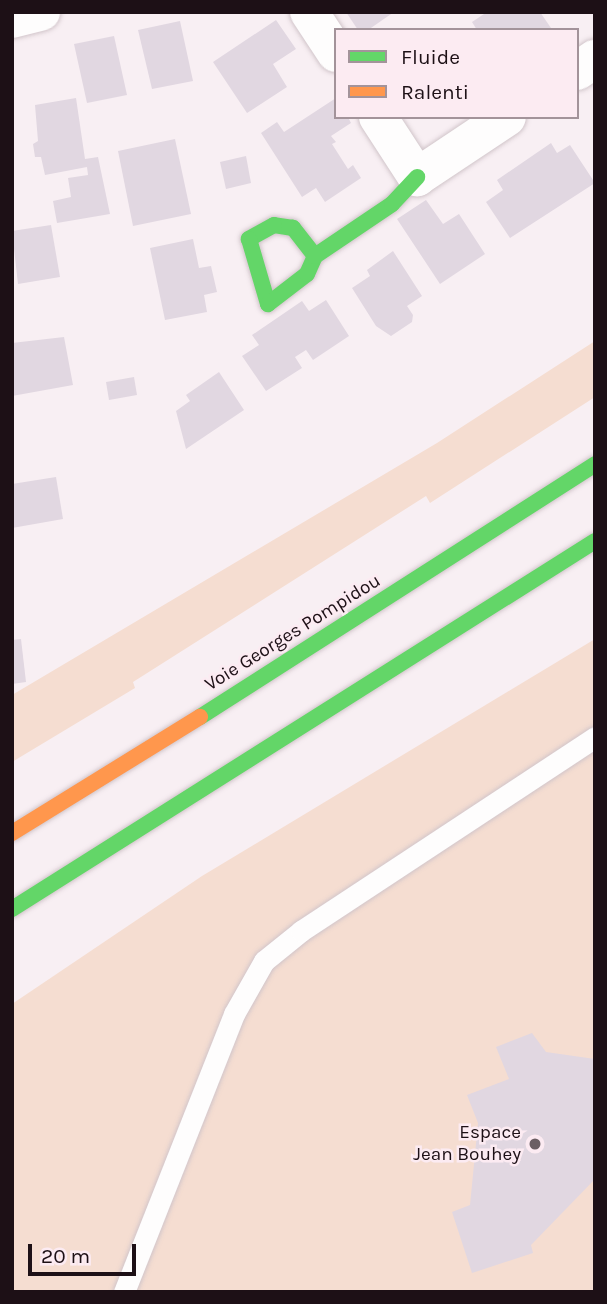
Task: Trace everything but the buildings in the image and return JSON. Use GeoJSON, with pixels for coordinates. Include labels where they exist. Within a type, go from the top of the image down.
{"type":"FeatureCollection","features":[{"type":"Feature","properties":{"kind":"main road"},"geometry":{"type":"LineString","coordinates":[[315,256],[293,228],[274,225],[248,239],[268,304],[307,275],[315,256],[392,204],[418,177]]}},
{"type":"Feature","properties":{"kind":"main road","name":"Voie Georges Pompidou"},"geometry":{"type":"LineString","coordinates":[[12,833],[287,663],[595,464]]}},
{"type":"Feature","properties":{"kind":"main road"},"geometry":{"type":"LineString","coordinates":[[12,909],[595,541]]}},
{"type":"Feature","properties":{"kind":"street"},"geometry":{"type":"LineString","coordinates":[[12,19],[41,12]]}},
{"type":"Feature","properties":{"kind":"street"},"geometry":{"type":"LineString","coordinates":[[309,12],[334,50]]}},
{"type":"Feature","properties":{"kind":"street"},"geometry":{"type":"LineString","coordinates":[[579,70],[595,59]]}},
{"type":"Feature","properties":{"kind":"street"},"geometry":{"type":"LineString","coordinates":[[379,119],[418,177],[504,119]]}},
{"type":"Feature","properties":{"kind":"lane"},"geometry":{"type":"LineString","coordinates":[[124,1292],[234,1014],[264,961],[312,923],[595,737]]}},
{"type":"Feature","properties":{"kind":"shaded area"},"geometry":{"type":"Polygon","coordinates":[[[595,341],[595,397],[430,503],[426,496],[133,682],[135,688],[12,762],[12,695],[437,443],[595,341]]]}},
{"type":"Feature","properties":{"kind":"shaded area"},"geometry":{"type":"Polygon","coordinates":[[[595,639],[595,1292],[12,1292],[12,1004],[202,876],[595,639]]]}},
{"type":"Feature","properties":{"kind":"traffic: fast"},"geometry":{"type":"LineString","coordinates":[[315,256],[293,228],[274,225],[249,239],[268,304],[307,274],[315,256],[392,204],[417,177]]}},
{"type":"Feature","properties":{"kind":"traffic: fast"},"geometry":{"type":"LineString","coordinates":[[200,717],[595,464]]}},
{"type":"Feature","properties":{"kind":"traffic: fast"},"geometry":{"type":"LineString","coordinates":[[12,909],[595,541]]}},
{"type":"Feature","properties":{"kind":"traffic: slow"},"geometry":{"type":"LineString","coordinates":[[12,833],[200,717]]}},
{"type":"Feature","properties":{"kind":"place","name":"Espace Jean Bouhey"},"geometry":{"type":"Point","coordinates":[535,1144]}}]}
